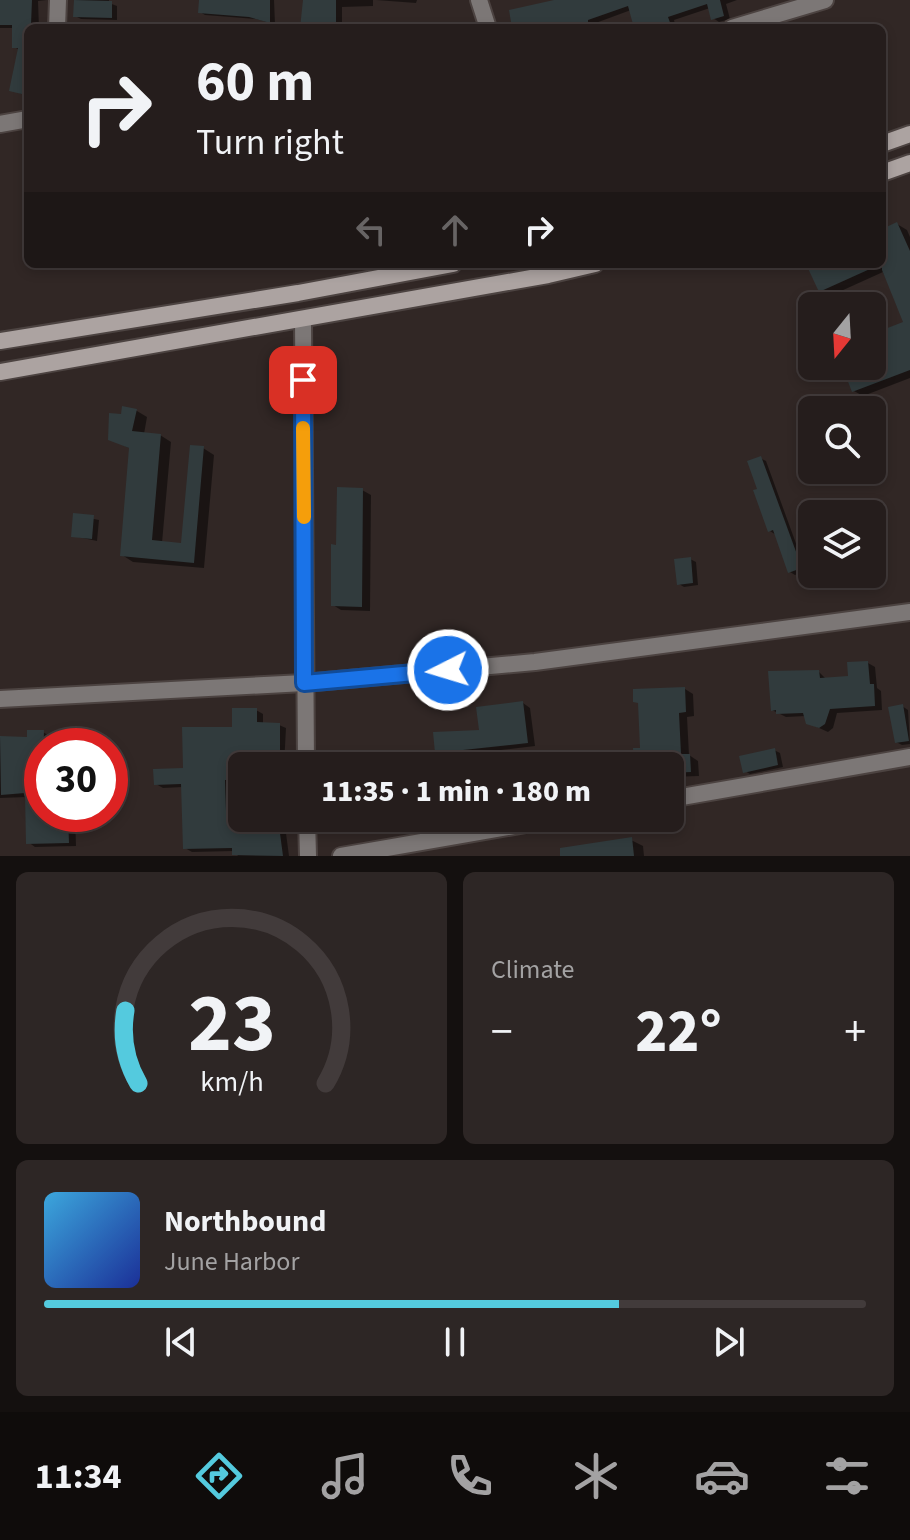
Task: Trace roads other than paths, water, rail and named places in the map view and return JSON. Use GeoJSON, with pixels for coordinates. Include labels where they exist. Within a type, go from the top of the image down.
{"type":"FeatureCollection","features":[{"type":"Feature","properties":{"kind":"main road"},"geometry":{"type":"LineString","coordinates":[[886,143],[910,134]]}},
{"type":"Feature","properties":{"kind":"main road"},"geometry":{"type":"LineString","coordinates":[[886,172],[910,163]]}},
{"type":"Feature","properties":{"kind":"main road"},"geometry":{"type":"LineString","coordinates":[[0,341],[432,268]]}},
{"type":"Feature","properties":{"kind":"main road"},"geometry":{"type":"LineString","coordinates":[[0,372],[578,268]]}},
{"type":"Feature","properties":{"kind":"main road"},"geometry":{"type":"LineString","coordinates":[[335,286],[344,311]]}},
{"type":"Feature","properties":{"kind":"street"},"geometry":{"type":"LineString","coordinates":[[57,24],[58,0]]}},
{"type":"Feature","properties":{"kind":"street"},"geometry":{"type":"LineString","coordinates":[[479,0],[487,24]]}},
{"type":"Feature","properties":{"kind":"street"},"geometry":{"type":"LineString","coordinates":[[745,24],[825,0]]}},
{"type":"Feature","properties":{"kind":"street"},"geometry":{"type":"LineString","coordinates":[[0,124],[24,120]]}},
{"type":"Feature","properties":{"kind":"street"},"geometry":{"type":"LineString","coordinates":[[303,319],[306,752]]}},
{"type":"Feature","properties":{"kind":"street"},"geometry":{"type":"LineString","coordinates":[[0,699],[304,683],[535,662],[910,612]]}},
{"type":"Feature","properties":{"kind":"street"},"geometry":{"type":"LineString","coordinates":[[684,797],[910,757]]}},
{"type":"Feature","properties":{"kind":"street"},"geometry":{"type":"LineString","coordinates":[[307,832],[308,856]]}},
{"type":"Feature","properties":{"kind":"street"},"geometry":{"type":"LineString","coordinates":[[341,856],[479,832]]}}]}
